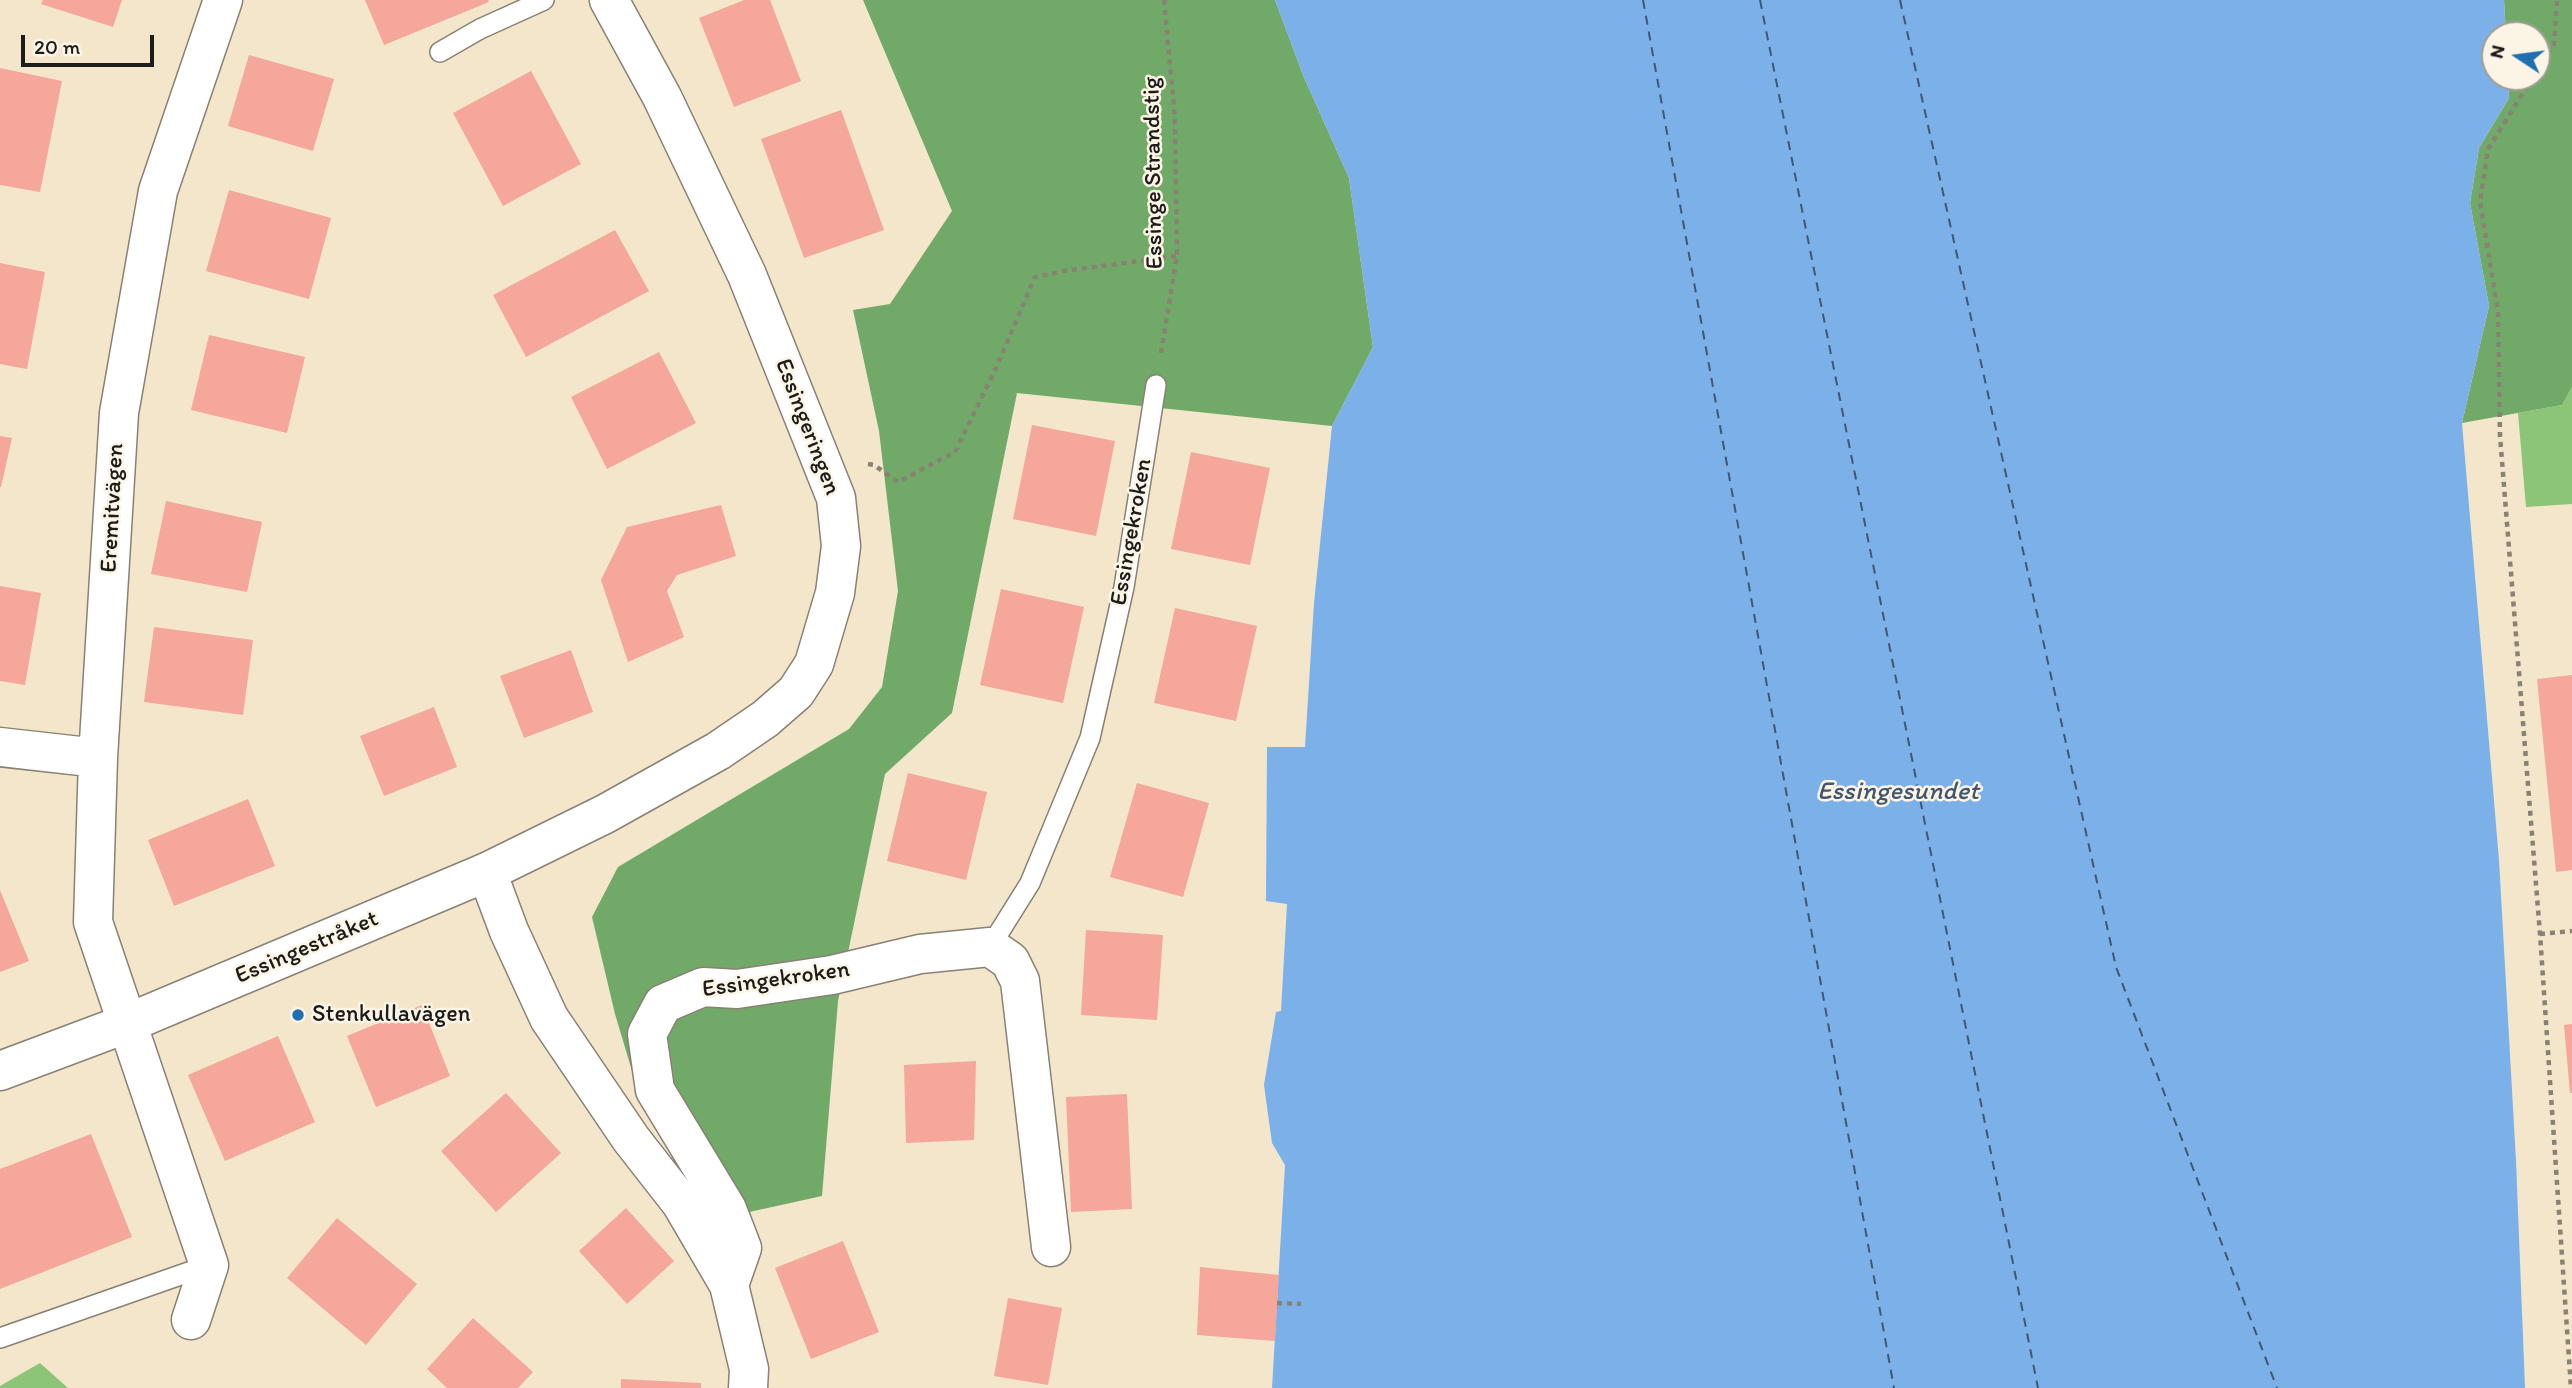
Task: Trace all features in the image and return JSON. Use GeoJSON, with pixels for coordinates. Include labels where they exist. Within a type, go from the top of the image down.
{"type":"FeatureCollection","features":[{"type":"Feature","properties":{"kind":"street","name":"Eremitvägen"},"geometry":{"type":"LineString","coordinates":[[128,1023],[93,922],[98,758],[119,413],[158,191],[223,0]]}},
{"type":"Feature","properties":{"kind":"street","name":"Essingeringen"},"geometry":{"type":"LineString","coordinates":[[487,872],[605,814],[718,751],[765,719],[796,692],[814,664],[835,593],[841,546],[836,498],[747,275],[662,97],[610,0]]}},
{"type":"Feature","properties":{"kind":"street"},"geometry":{"type":"LineString","coordinates":[[0,747],[98,758]]}},
{"type":"Feature","properties":{"kind":"street"},"geometry":{"type":"LineString","coordinates":[[487,872],[509,931],[549,1018],[631,1139],[681,1203],[729,1285],[749,1369],[748,1388]]}},
{"type":"Feature","properties":{"kind":"street","name":"Essingestråket"},"geometry":{"type":"LineString","coordinates":[[0,1071],[128,1023],[487,872]]}},
{"type":"Feature","properties":{"kind":"street"},"geometry":{"type":"LineString","coordinates":[[990,947],[1010,961],[1020,981],[1051,1247]]}},
{"type":"Feature","properties":{"kind":"street","name":"Essingekroken"},"geometry":{"type":"LineString","coordinates":[[729,1285],[742,1248],[727,1209],[655,1090],[647,1034],[663,1004],[703,987],[737,989],[832,975],[920,954],[990,947]]}},
{"type":"Feature","properties":{"kind":"street"},"geometry":{"type":"LineString","coordinates":[[128,1023],[209,1265],[191,1320]]}},
{"type":"Feature","properties":{"kind":"lane"},"geometry":{"type":"LineString","coordinates":[[440,52],[481,29],[544,0]]}},
{"type":"Feature","properties":{"kind":"lane","name":"Essingekroken"},"geometry":{"type":"LineString","coordinates":[[990,947],[1030,883],[1090,738],[1124,587],[1156,385]]}},
{"type":"Feature","properties":{"kind":"lane"},"geometry":{"type":"LineString","coordinates":[[0,1338],[209,1265]]}},
{"type":"Feature","properties":{"kind":"path","name":"Essinge Strandstig"},"geometry":{"type":"LineString","coordinates":[[1156,385],[1177,256],[1175,118],[1164,0]]}},
{"type":"Feature","properties":{"kind":"path"},"geometry":{"type":"LineString","coordinates":[[2551,49],[2554,44],[2557,0]]}},
{"type":"Feature","properties":{"kind":"path"},"geometry":{"type":"LineString","coordinates":[[2524,91],[2488,149],[2480,202],[2498,311],[2500,436],[2540,934],[2571,1388]]}},
{"type":"Feature","properties":{"kind":"path"},"geometry":{"type":"LineString","coordinates":[[898,482],[955,452],[997,366],[1035,277],[1177,256]]}},
{"type":"Feature","properties":{"kind":"path"},"geometry":{"type":"LineString","coordinates":[[2540,934],[2572,931]]}},
{"type":"Feature","properties":{"kind":"path"},"geometry":{"type":"LineString","coordinates":[[1277,1303],[1300,1304]]}},
{"type":"Feature","properties":{"kind":"green space"},"geometry":{"type":"Polygon","coordinates":[[[863,0],[1275,0],[1303,75],[1349,178],[1373,347],[1332,426],[1017,393],[952,713],[885,774],[838,1001],[822,1196],[713,1220],[638,1091],[615,1014],[592,917],[618,867],[849,729],[882,687],[898,591],[879,431],[853,310],[890,304],[952,211],[863,0]]]}},
{"type":"Feature","properties":{"kind":"green space"},"geometry":{"type":"Polygon","coordinates":[[[2504,0],[2572,0],[2572,387],[2562,405],[2462,423],[2489,306],[2470,203],[2479,148],[2509,98],[2509,91],[2551,91],[2551,21],[2505,21],[2504,0]]]}},
{"type":"Feature","properties":{"kind":"green space"},"geometry":{"type":"Polygon","coordinates":[[[2572,387],[2572,504],[2526,507],[2518,413],[2562,405],[2572,387]]]}},
{"type":"Feature","properties":{"kind":"green space"},"geometry":{"type":"Polygon","coordinates":[[[40,1363],[68,1388],[0,1388],[0,1386],[40,1363]]]}},
{"type":"Feature","properties":{"kind":"water","name":"Essingesundet"},"geometry":{"type":"Polygon","coordinates":[[[1275,0],[2504,0],[2505,21],[2481,21],[2481,91],[2509,91],[2509,98],[2479,148],[2470,203],[2489,306],[2462,423],[2499,860],[2516,1161],[2525,1388],[1272,1388],[1285,1165],[1272,1143],[1264,1085],[1276,1012],[1281,1011],[1287,904],[1266,901],[1267,747],[1305,747],[1314,603],[1332,426],[1373,347],[1349,178],[1303,75],[1275,0]]]}},
{"type":"Feature","properties":{"kind":"building"},"geometry":{"type":"Polygon","coordinates":[[[43,0],[122,0],[113,27],[41,4],[43,0]]]}},
{"type":"Feature","properties":{"kind":"building"},"geometry":{"type":"Polygon","coordinates":[[[365,0],[488,0],[489,2],[384,45],[365,0]]]}},
{"type":"Feature","properties":{"kind":"building"},"geometry":{"type":"Polygon","coordinates":[[[744,0],[770,0],[801,81],[734,107],[699,18],[744,0]]]}},
{"type":"Feature","properties":{"kind":"building"},"geometry":{"type":"Polygon","coordinates":[[[249,55],[334,79],[313,151],[228,126],[249,55]]]}},
{"type":"Feature","properties":{"kind":"building"},"geometry":{"type":"Polygon","coordinates":[[[0,68],[62,81],[40,192],[0,185],[0,68]]]}},
{"type":"Feature","properties":{"kind":"building"},"geometry":{"type":"Polygon","coordinates":[[[531,71],[581,164],[503,206],[453,113],[531,71]]]}},
{"type":"Feature","properties":{"kind":"building"},"geometry":{"type":"Polygon","coordinates":[[[841,110],[884,230],[804,258],[761,139],[841,110]]]}},
{"type":"Feature","properties":{"kind":"building"},"geometry":{"type":"Polygon","coordinates":[[[229,190],[331,218],[309,299],[206,271],[229,190]]]}},
{"type":"Feature","properties":{"kind":"building"},"geometry":{"type":"Polygon","coordinates":[[[615,230],[649,291],[526,357],[493,295],[615,230]]]}},
{"type":"Feature","properties":{"kind":"building"},"geometry":{"type":"Polygon","coordinates":[[[0,263],[45,272],[27,369],[0,364],[0,263]]]}},
{"type":"Feature","properties":{"kind":"building"},"geometry":{"type":"Polygon","coordinates":[[[209,335],[305,357],[287,433],[191,410],[209,335]]]}},
{"type":"Feature","properties":{"kind":"building"},"geometry":{"type":"Polygon","coordinates":[[[659,352],[696,423],[607,469],[571,397],[659,352]]]}},
{"type":"Feature","properties":{"kind":"building"},"geometry":{"type":"Polygon","coordinates":[[[1032,425],[1115,441],[1096,536],[1013,519],[1032,425]]]}},
{"type":"Feature","properties":{"kind":"building"},"geometry":{"type":"Polygon","coordinates":[[[0,436],[12,438],[1,487],[0,487],[0,436]]]}},
{"type":"Feature","properties":{"kind":"building"},"geometry":{"type":"Polygon","coordinates":[[[1191,452],[1270,468],[1250,565],[1171,549],[1191,452]]]}},
{"type":"Feature","properties":{"kind":"building"},"geometry":{"type":"Polygon","coordinates":[[[166,501],[262,522],[247,592],[151,574],[166,501]]]}},
{"type":"Feature","properties":{"kind":"building"},"geometry":{"type":"Polygon","coordinates":[[[721,505],[736,556],[677,575],[667,591],[684,637],[628,662],[601,580],[627,527],[721,505]]]}},
{"type":"Feature","properties":{"kind":"building"},"geometry":{"type":"Polygon","coordinates":[[[0,586],[41,593],[25,685],[0,681],[0,586]]]}},
{"type":"Feature","properties":{"kind":"building"},"geometry":{"type":"Polygon","coordinates":[[[1001,589],[1084,607],[1063,703],[980,685],[1001,589]]]}},
{"type":"Feature","properties":{"kind":"building"},"geometry":{"type":"Polygon","coordinates":[[[1175,608],[1257,626],[1236,721],[1154,703],[1175,608]]]}},
{"type":"Feature","properties":{"kind":"building"},"geometry":{"type":"Polygon","coordinates":[[[154,627],[253,640],[243,715],[144,702],[154,627]]]}},
{"type":"Feature","properties":{"kind":"building"},"geometry":{"type":"Polygon","coordinates":[[[571,650],[593,712],[524,738],[500,676],[571,650]]]}},
{"type":"Feature","properties":{"kind":"building"},"geometry":{"type":"Polygon","coordinates":[[[2572,675],[2572,870],[2556,872],[2537,679],[2572,675]]]}},
{"type":"Feature","properties":{"kind":"building"},"geometry":{"type":"Polygon","coordinates":[[[434,707],[457,767],[384,796],[360,736],[434,707]]]}},
{"type":"Feature","properties":{"kind":"building"},"geometry":{"type":"Polygon","coordinates":[[[908,773],[987,792],[966,880],[887,861],[908,773]]]}},
{"type":"Feature","properties":{"kind":"building"},"geometry":{"type":"Polygon","coordinates":[[[1137,783],[1209,803],[1183,897],[1110,877],[1137,783]]]}},
{"type":"Feature","properties":{"kind":"building"},"geometry":{"type":"Polygon","coordinates":[[[248,799],[275,866],[174,906],[148,840],[248,799]]]}},
{"type":"Feature","properties":{"kind":"building"},"geometry":{"type":"Polygon","coordinates":[[[0,890],[29,961],[0,972],[0,890]]]}},
{"type":"Feature","properties":{"kind":"building"},"geometry":{"type":"Polygon","coordinates":[[[1086,930],[1163,935],[1157,1020],[1081,1015],[1086,930]]]}},
{"type":"Feature","properties":{"kind":"building"},"geometry":{"type":"Polygon","coordinates":[[[422,1005],[450,1076],[376,1107],[347,1036],[422,1005]]]}},
{"type":"Feature","properties":{"kind":"building"},"geometry":{"type":"Polygon","coordinates":[[[2572,1024],[2572,1093],[2570,1093],[2564,1025],[2572,1024]]]}},
{"type":"Feature","properties":{"kind":"building"},"geometry":{"type":"Polygon","coordinates":[[[278,1036],[315,1122],[225,1161],[188,1075],[278,1036]]]}},
{"type":"Feature","properties":{"kind":"building"},"geometry":{"type":"Polygon","coordinates":[[[976,1061],[974,1140],[906,1143],[904,1065],[976,1061]]]}},
{"type":"Feature","properties":{"kind":"building"},"geometry":{"type":"Polygon","coordinates":[[[506,1093],[561,1153],[496,1212],[441,1151],[506,1093]]]}},
{"type":"Feature","properties":{"kind":"building"},"geometry":{"type":"Polygon","coordinates":[[[1127,1094],[1132,1209],[1071,1212],[1066,1097],[1127,1094]]]}},
{"type":"Feature","properties":{"kind":"building"},"geometry":{"type":"Polygon","coordinates":[[[91,1134],[132,1237],[0,1289],[0,1169],[91,1134]]]}},
{"type":"Feature","properties":{"kind":"building"},"geometry":{"type":"Polygon","coordinates":[[[626,1208],[674,1261],[627,1304],[579,1251],[626,1208]]]}},
{"type":"Feature","properties":{"kind":"building"},"geometry":{"type":"Polygon","coordinates":[[[337,1218],[417,1284],[366,1345],[287,1278],[337,1218]]]}},
{"type":"Feature","properties":{"kind":"building"},"geometry":{"type":"Polygon","coordinates":[[[843,1241],[879,1332],[811,1359],[775,1268],[843,1241]]]}},
{"type":"Feature","properties":{"kind":"building"},"geometry":{"type":"Polygon","coordinates":[[[1200,1267],[1279,1275],[1275,1341],[1197,1335],[1200,1267]]]}},
{"type":"Feature","properties":{"kind":"building"},"geometry":{"type":"Polygon","coordinates":[[[1008,1298],[1062,1308],[1048,1385],[994,1376],[1008,1298]]]}},
{"type":"Feature","properties":{"kind":"building"},"geometry":{"type":"Polygon","coordinates":[[[473,1318],[533,1372],[518,1388],[447,1388],[427,1369],[473,1318]]]}},
{"type":"Feature","properties":{"kind":"building"},"geometry":{"type":"Polygon","coordinates":[[[621,1379],[701,1383],[701,1388],[621,1388],[621,1379]]]}},
{"type":"Feature","properties":{"kind":"ferry route"},"geometry":{"type":"LineString","coordinates":[[1643,0],[1894,1388]]}},
{"type":"Feature","properties":{"kind":"ferry route"},"geometry":{"type":"LineString","coordinates":[[1760,0],[2038,1388]]}},
{"type":"Feature","properties":{"kind":"ferry route"},"geometry":{"type":"LineString","coordinates":[[1900,0],[2116,967],[2277,1388]]}},
{"type":"Feature","properties":{"kind":"place","name":"Stenkullavägen"},"geometry":{"type":"Point","coordinates":[298,1015]}}]}
